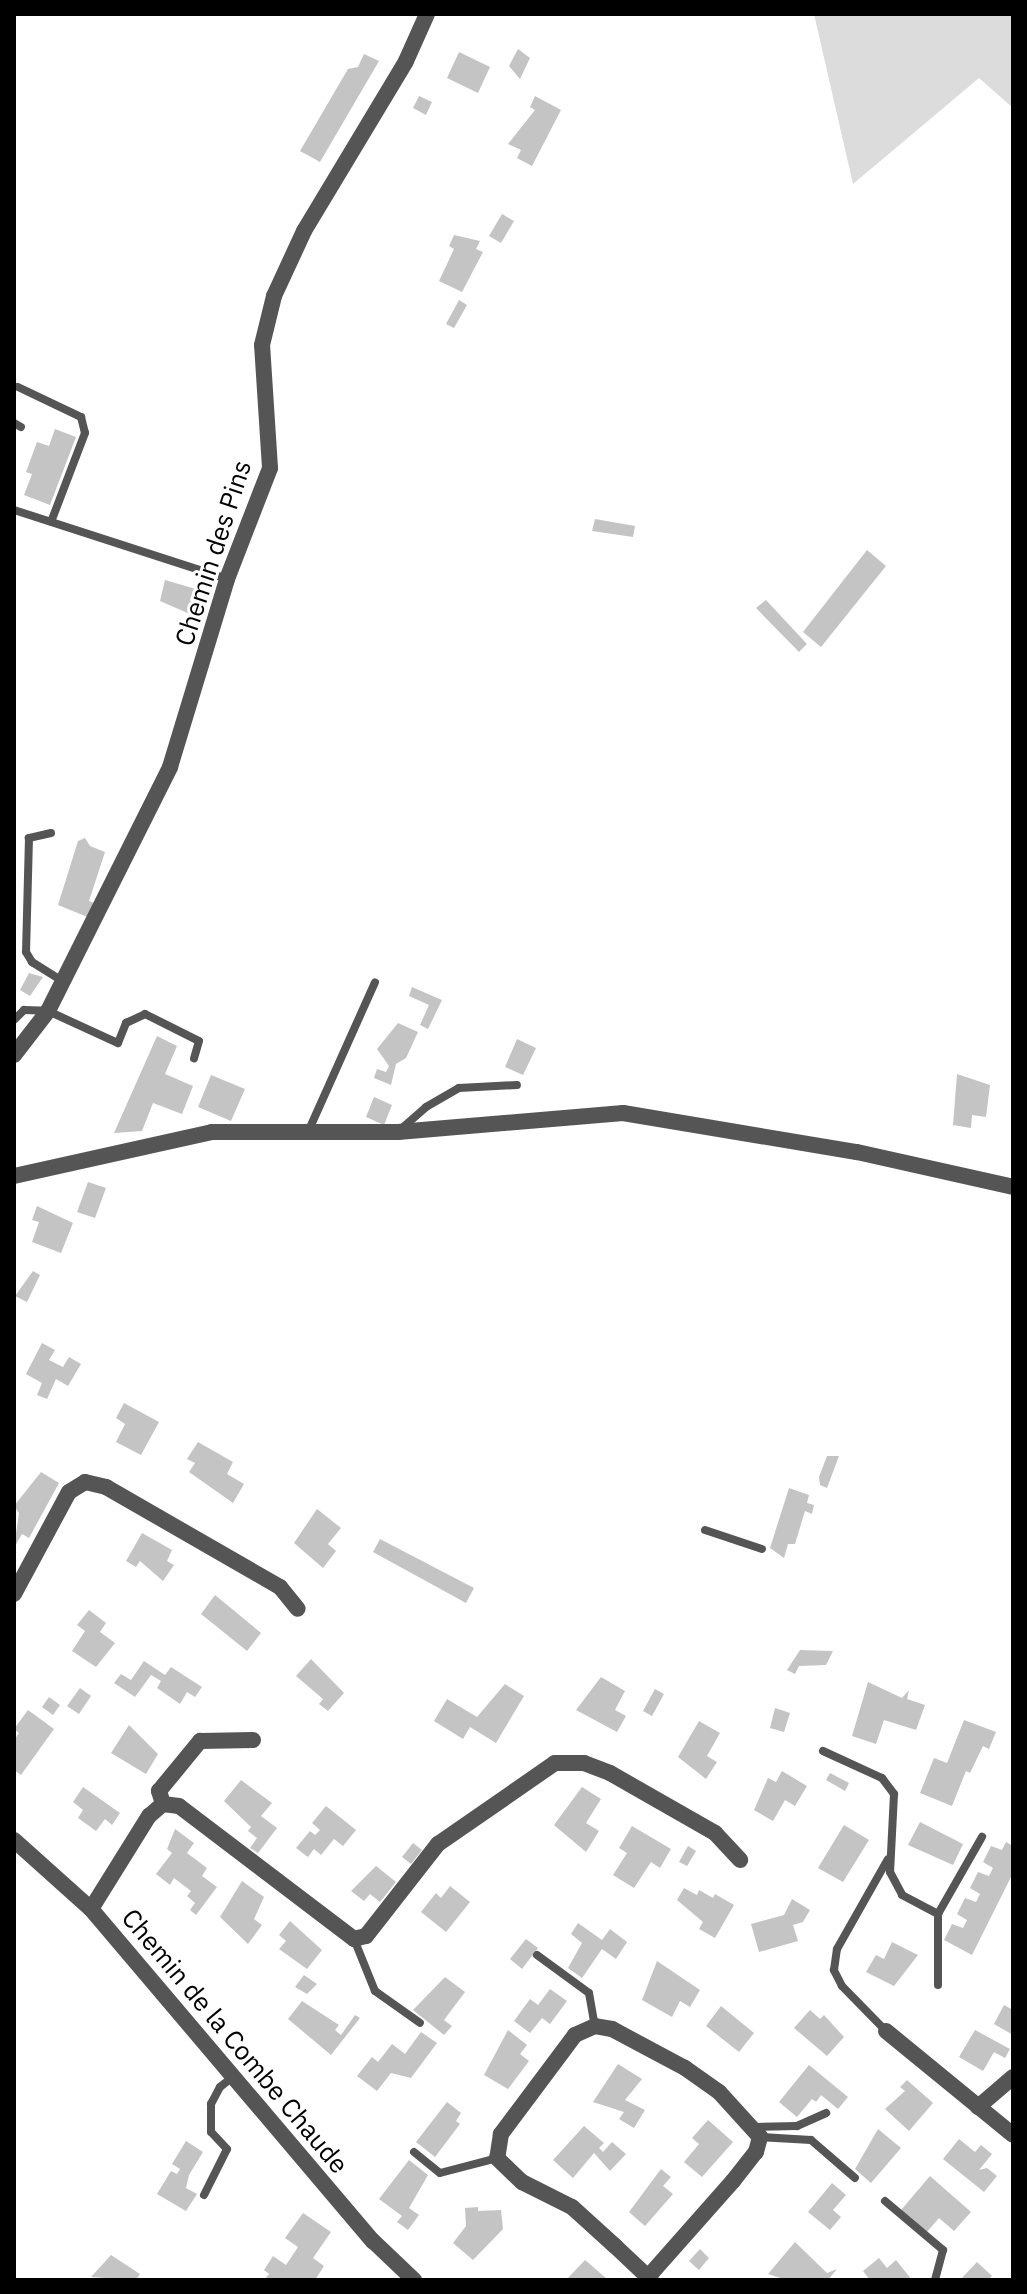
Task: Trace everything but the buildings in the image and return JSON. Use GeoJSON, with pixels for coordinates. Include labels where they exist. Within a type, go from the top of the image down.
{"type":"FeatureCollection","features":[{"type":"Feature","properties":{"kind":"street","name":"Chemin des Pins"},"geometry":{"type":"LineString","coordinates":[[14,1055],[48,1011],[157,799],[227,579],[270,468],[262,345],[274,296],[304,231],[406,61],[427,14]]}},
{"type":"Feature","properties":{"kind":"street"},"geometry":{"type":"LineString","coordinates":[[14,1176],[212,1132],[398,1132],[623,1113],[857,1152],[1013,1187]]}},
{"type":"Feature","properties":{"kind":"street"},"geometry":{"type":"LineString","coordinates":[[14,1593],[69,1492],[85,1482],[106,1487],[280,1587],[298,1609]]}},
{"type":"Feature","properties":{"kind":"street"},"geometry":{"type":"LineString","coordinates":[[163,1804],[159,1791],[200,1741],[253,1740]]}},
{"type":"Feature","properties":{"kind":"street"},"geometry":{"type":"LineString","coordinates":[[91,1909],[149,1816],[163,1804],[179,1806],[354,1939],[366,1936],[438,1844],[555,1763],[584,1763],[610,1773],[715,1833],[740,1860]]}},
{"type":"Feature","properties":{"kind":"street","name":"Chemin de la Combe Chaude"},"geometry":{"type":"LineString","coordinates":[[14,1840],[91,1909],[373,2241],[414,2280]]}},
{"type":"Feature","properties":{"kind":"street"},"geometry":{"type":"LineString","coordinates":[[595,2026],[612,2029],[685,2068],[757,2132],[756,2152],[650,2279],[572,2207],[522,2182],[497,2158],[501,2134],[575,2035],[595,2026]]}},
{"type":"Feature","properties":{"kind":"street"},"geometry":{"type":"LineString","coordinates":[[886,2031],[1013,2135]]}},
{"type":"Feature","properties":{"kind":"street"},"geometry":{"type":"LineString","coordinates":[[978,2107],[1013,2077]]}},
{"type":"Feature","properties":{"kind":"lane"},"geometry":{"type":"LineString","coordinates":[[18,387],[70,409],[83,425],[85,433],[51,522]]}},
{"type":"Feature","properties":{"kind":"lane"},"geometry":{"type":"LineString","coordinates":[[14,510],[227,579]]}},
{"type":"Feature","properties":{"kind":"lane"},"geometry":{"type":"LineString","coordinates":[[51,833],[29,838],[26,952],[64,981]]}},
{"type":"Feature","properties":{"kind":"lane"},"geometry":{"type":"LineString","coordinates":[[308,1133],[375,982]]}},
{"type":"Feature","properties":{"kind":"lane"},"geometry":{"type":"LineString","coordinates":[[14,1020],[24,1010],[48,1011],[118,1043],[126,1023],[145,1014],[199,1041],[194,1058]]}},
{"type":"Feature","properties":{"kind":"lane"},"geometry":{"type":"LineString","coordinates":[[398,1132],[426,1107],[459,1088],[517,1085]]}},
{"type":"Feature","properties":{"kind":"lane"},"geometry":{"type":"LineString","coordinates":[[705,1530],[762,1549]]}},
{"type":"Feature","properties":{"kind":"lane"},"geometry":{"type":"LineString","coordinates":[[823,1751],[882,1778],[894,1794],[890,1872],[902,1895],[938,1914]]}},
{"type":"Feature","properties":{"kind":"lane"},"geometry":{"type":"LineString","coordinates":[[938,1985],[938,1914],[982,1837]]}},
{"type":"Feature","properties":{"kind":"lane"},"geometry":{"type":"LineString","coordinates":[[886,2031],[842,1986],[834,1970],[837,1949],[891,1855]]}},
{"type":"Feature","properties":{"kind":"lane"},"geometry":{"type":"LineString","coordinates":[[354,1939],[375,1991],[420,2023]]}},
{"type":"Feature","properties":{"kind":"lane"},"geometry":{"type":"LineString","coordinates":[[537,1955],[589,1993],[595,2026]]}},
{"type":"Feature","properties":{"kind":"lane"},"geometry":{"type":"LineString","coordinates":[[204,2195],[227,2149],[211,2132],[211,2104],[220,2087],[233,2076]]}},
{"type":"Feature","properties":{"kind":"lane"},"geometry":{"type":"LineString","coordinates":[[757,2132],[797,2126],[826,2113]]}},
{"type":"Feature","properties":{"kind":"lane"},"geometry":{"type":"LineString","coordinates":[[757,2132],[811,2140],[855,2178]]}},
{"type":"Feature","properties":{"kind":"lane"},"geometry":{"type":"LineString","coordinates":[[414,2152],[440,2173],[497,2158]]}},
{"type":"Feature","properties":{"kind":"lane"},"geometry":{"type":"LineString","coordinates":[[885,2201],[943,2250],[935,2280]]}},
{"type":"Feature","properties":{"kind":"shaded area"},"geometry":{"type":"Polygon","coordinates":[[[814,14],[1013,14],[1013,108],[979,78],[853,184],[814,14]]]}}]}
